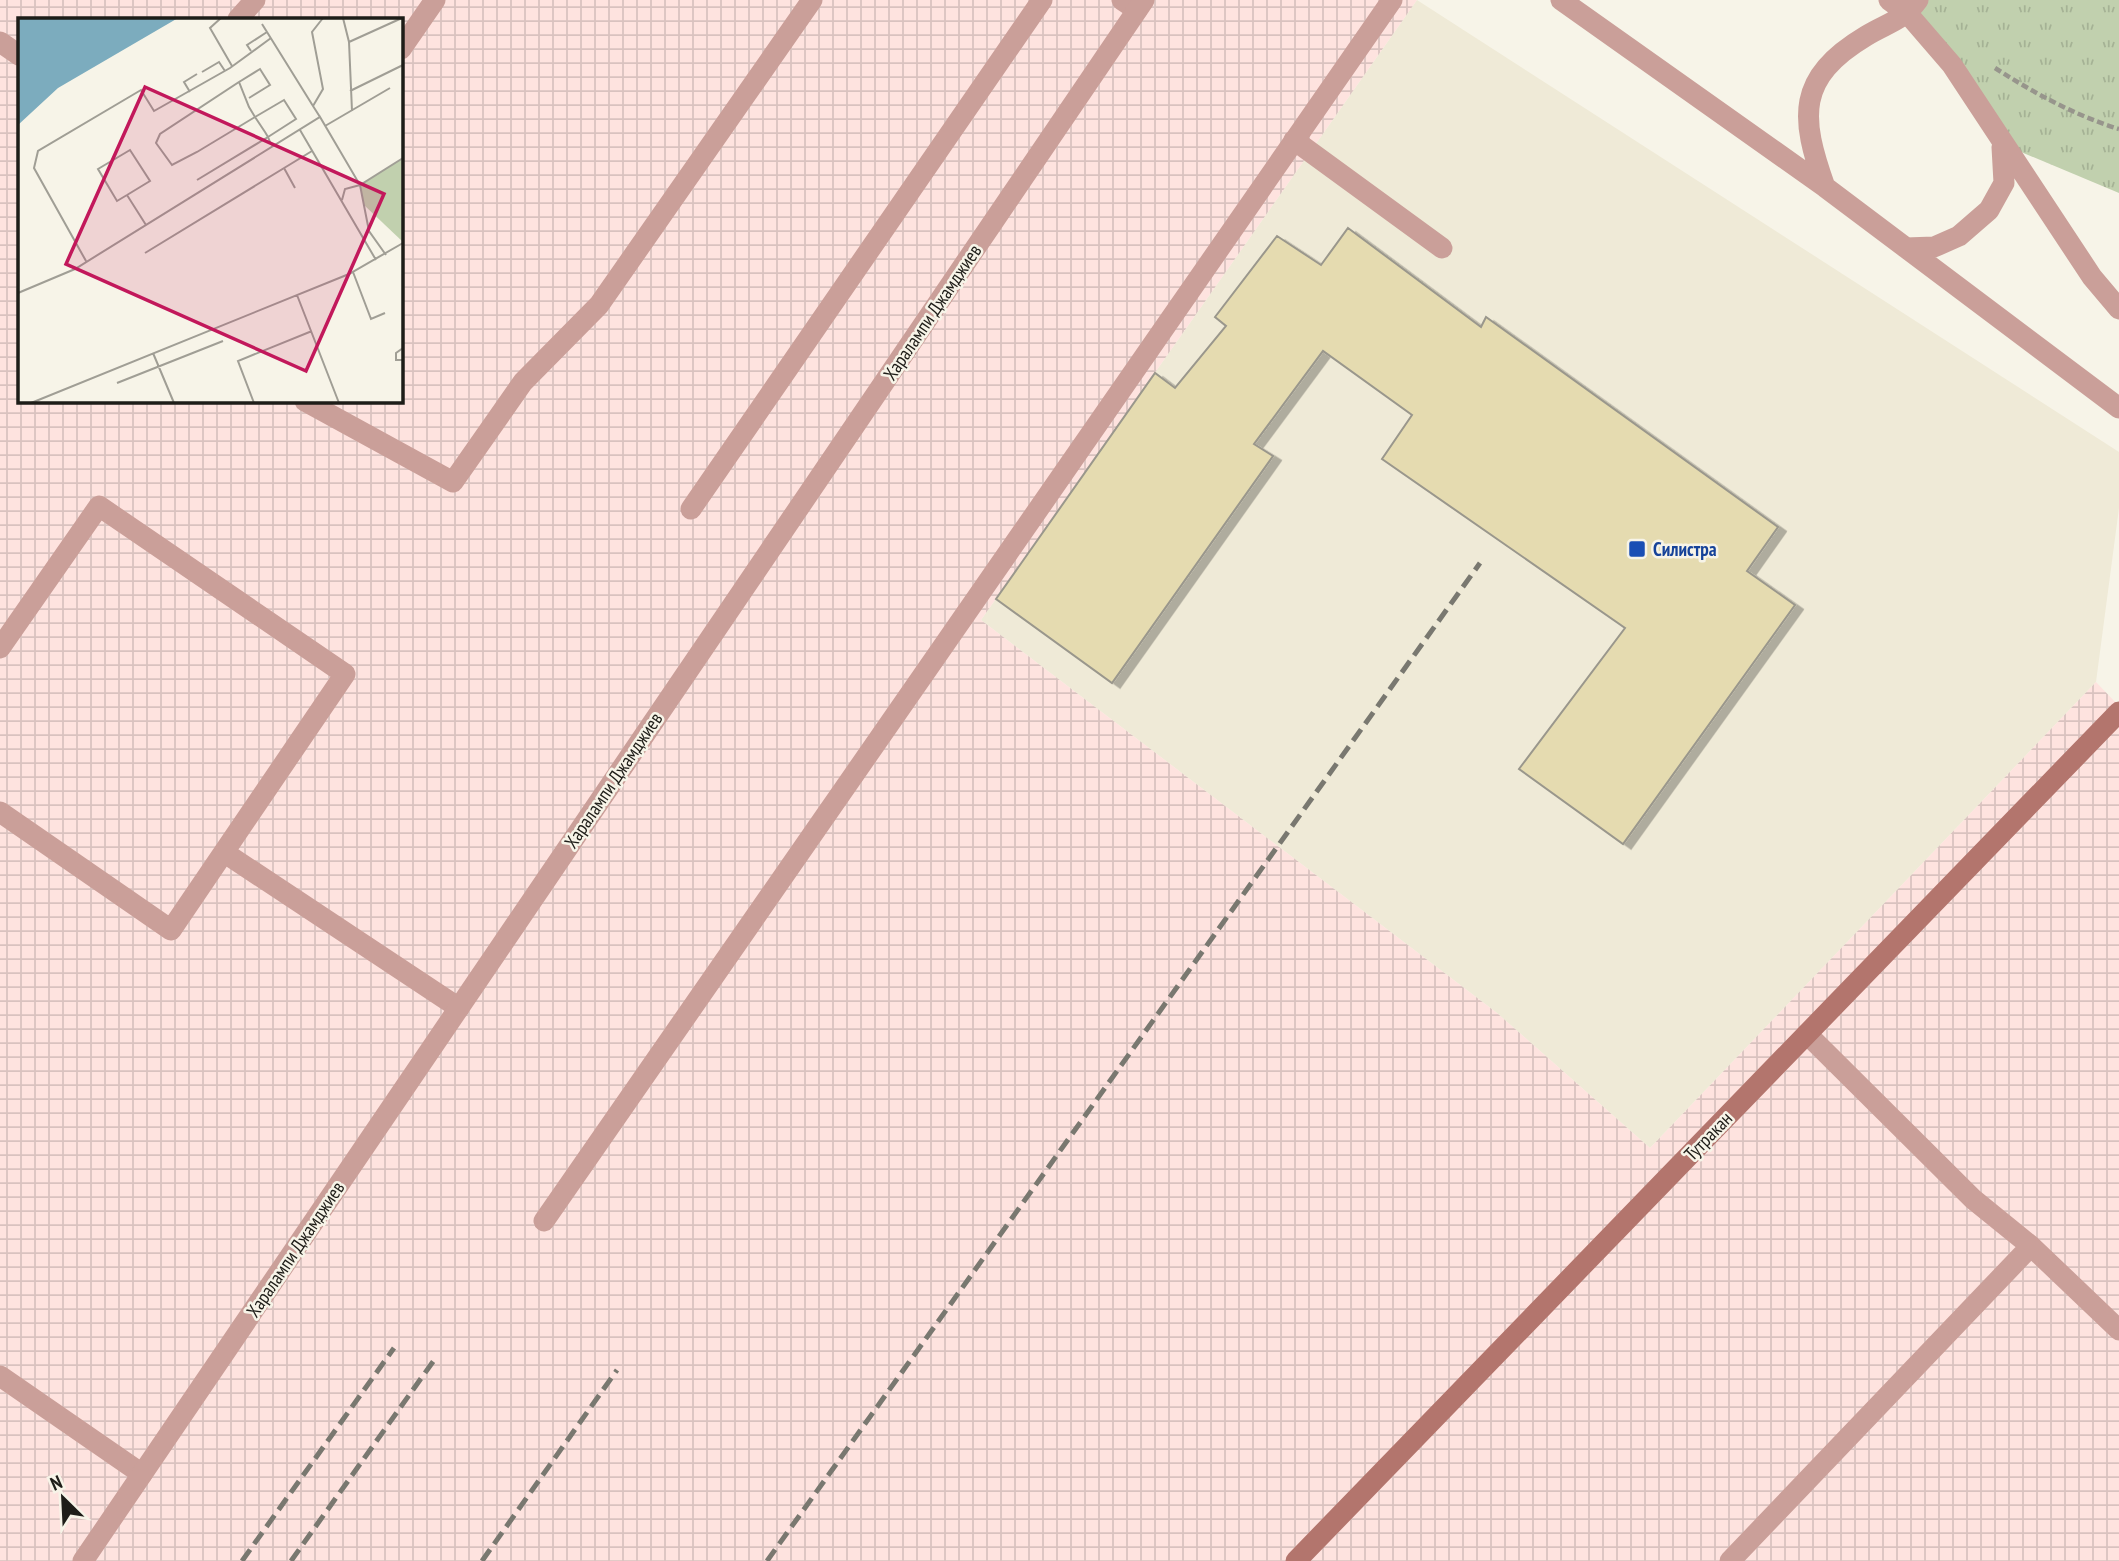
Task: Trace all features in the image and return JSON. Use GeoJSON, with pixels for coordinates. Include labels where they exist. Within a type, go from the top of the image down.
{"type":"FeatureCollection","features":[{"type":"Feature","properties":{"kind":"street"},"geometry":{"type":"LineString","coordinates":[[239,18],[256,0]]}},
{"type":"Feature","properties":{"kind":"street"},"geometry":{"type":"LineString","coordinates":[[402,48],[435,0]]}},
{"type":"Feature","properties":{"kind":"street"},"geometry":{"type":"LineString","coordinates":[[307,402],[453,482],[523,382],[599,305],[812,0]]}},
{"type":"Feature","properties":{"kind":"street"},"geometry":{"type":"LineString","coordinates":[[691,509],[1042,0]]}},
{"type":"Feature","properties":{"kind":"street"},"geometry":{"type":"LineString","coordinates":[[544,1221],[1392,0]]}},
{"type":"Feature","properties":{"kind":"street"},"geometry":{"type":"LineString","coordinates":[[1561,0],[1825,187],[2119,408]]}},
{"type":"Feature","properties":{"kind":"street"},"geometry":{"type":"LineString","coordinates":[[1889,0],[1913,7],[2092,277],[2119,309]]}},
{"type":"Feature","properties":{"kind":"street","name":"Харалампи Джамджиев"},"geometry":{"type":"LineString","coordinates":[[83,1561],[459,1008],[1134,3]]}},
{"type":"Feature","properties":{"kind":"street"},"geometry":{"type":"LineString","coordinates":[[1825,187],[1813,153],[1807,118],[1813,88],[1832,60],[1913,7]]}},
{"type":"Feature","properties":{"kind":"street"},"geometry":{"type":"LineString","coordinates":[[0,41],[18,54]]}},
{"type":"Feature","properties":{"kind":"street"},"geometry":{"type":"LineString","coordinates":[[1294,140],[1443,248]]}},
{"type":"Feature","properties":{"kind":"street"},"geometry":{"type":"LineString","coordinates":[[1906,248],[1934,247],[1959,236],[1989,210],[2004,183],[2002,144]]}},
{"type":"Feature","properties":{"kind":"street"},"geometry":{"type":"LineString","coordinates":[[0,648],[99,506],[345,674],[172,930],[0,811]]}},
{"type":"Feature","properties":{"kind":"street","name":"Тутракан"},"geometry":{"type":"LineString","coordinates":[[1296,1561],[2119,712]]}},
{"type":"Feature","properties":{"kind":"street"},"geometry":{"type":"LineString","coordinates":[[225,853],[459,1008]]}},
{"type":"Feature","properties":{"kind":"street"},"geometry":{"type":"LineString","coordinates":[[1807,1034],[1973,1199],[2031,1246],[2119,1330]]}},
{"type":"Feature","properties":{"kind":"street"},"geometry":{"type":"LineString","coordinates":[[1730,1561],[2031,1246]]}},
{"type":"Feature","properties":{"kind":"street"},"geometry":{"type":"LineString","coordinates":[[0,1376],[142,1474]]}},
{"type":"Feature","properties":{"kind":"path"},"geometry":{"type":"LineString","coordinates":[[1984,62],[2028,90],[2086,119],[2119,129]]}},
{"type":"Feature","properties":{"kind":"shaded area"},"geometry":{"type":"Polygon","coordinates":[[[0,0],[1417,0],[981,620],[1497,1013],[1650,1148],[2096,682],[2119,706],[2119,1561],[0,1561],[0,0]]]}},
{"type":"Feature","properties":{"kind":"shaded area"},"geometry":{"type":"Polygon","coordinates":[[[1417,0],[2119,452],[2119,508],[2096,682],[1650,1148],[1497,1013],[981,620],[1417,0]]]}},
{"type":"Feature","properties":{"kind":"green space"},"geometry":{"type":"Polygon","coordinates":[[[1918,0],[2119,0],[2119,193],[2002,144],[1908,14],[1918,0]]]}},
{"type":"Feature","properties":{"kind":"building","name":"Силистра"},"geometry":{"type":"Polygon","coordinates":[[[1348,228],[1481,327],[1486,317],[1778,527],[1747,571],[1795,605],[1623,844],[1519,769],[1625,628],[1382,459],[1412,415],[1323,351],[1254,444],[1273,456],[1112,683],[996,599],[1155,373],[1175,388],[1226,326],[1215,317],[1277,236],[1321,265],[1348,228]]]}},
{"type":"Feature","properties":{"kind":"railway"},"geometry":{"type":"LineString","coordinates":[[767,1561],[1480,563]]}},
{"type":"Feature","properties":{"kind":"railway"},"geometry":{"type":"LineString","coordinates":[[242,1561],[394,1348]]}},
{"type":"Feature","properties":{"kind":"railway"},"geometry":{"type":"LineString","coordinates":[[291,1561],[437,1356]]}},
{"type":"Feature","properties":{"kind":"railway"},"geometry":{"type":"LineString","coordinates":[[482,1561],[617,1370]]}},
{"type":"Feature","properties":{"kind":"place","name":"Силистра"},"geometry":{"type":"Point","coordinates":[1637,549]}}]}
